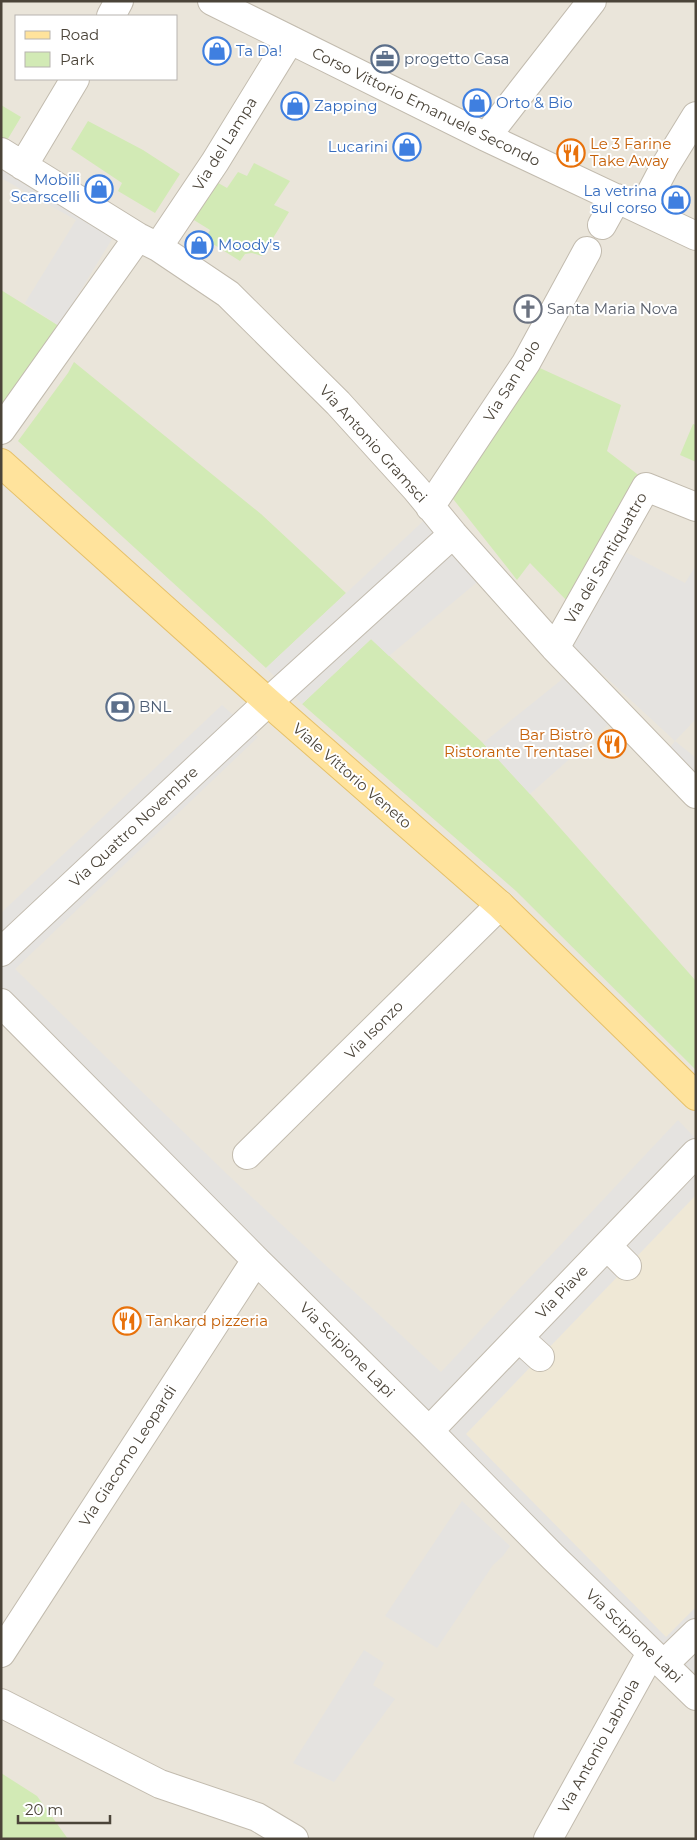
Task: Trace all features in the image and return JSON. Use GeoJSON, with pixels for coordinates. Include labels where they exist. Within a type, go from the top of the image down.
{"type":"FeatureCollection","features":[{"type":"Feature","properties":{"kind":"main road","name":"Viale Vittorio Veneto"},"geometry":{"type":"LineString","coordinates":[[1,463],[268,702],[500,904],[696,1096]]}},
{"type":"Feature","properties":{"kind":"street"},"geometry":{"type":"LineString","coordinates":[[111,15],[119,1]]}},
{"type":"Feature","properties":{"kind":"street","name":"Corso Vittorio Emanuele Secondo"},"geometry":{"type":"LineString","coordinates":[[212,1],[486,137],[696,236]]}},
{"type":"Feature","properties":{"kind":"street"},"geometry":{"type":"LineString","coordinates":[[486,137],[592,1]]}},
{"type":"Feature","properties":{"kind":"street","name":"Via del Lampa"},"geometry":{"type":"LineString","coordinates":[[1,430],[148,242],[215,162],[290,40]]}},
{"type":"Feature","properties":{"kind":"street"},"geometry":{"type":"LineString","coordinates":[[12,159],[74,80]]}},
{"type":"Feature","properties":{"kind":"street"},"geometry":{"type":"LineString","coordinates":[[642,210],[664,168],[696,116]]}},
{"type":"Feature","properties":{"kind":"street","name":"Via Antonio Gramsci"},"geometry":{"type":"LineString","coordinates":[[12,159],[148,242],[228,294],[338,403],[555,648],[696,794]]}},
{"type":"Feature","properties":{"kind":"street"},"geometry":{"type":"LineString","coordinates":[[602,225],[617,198]]}},
{"type":"Feature","properties":{"kind":"street","name":"Via San Polo"},"geometry":{"type":"LineString","coordinates":[[430,507],[526,363],[587,251]]}},
{"type":"Feature","properties":{"kind":"street","name":"Via dei Santiquattro"},"geometry":{"type":"LineString","coordinates":[[555,648],[646,487],[696,507]]}},
{"type":"Feature","properties":{"kind":"street","name":"Via Quattro Novembre"},"geometry":{"type":"LineString","coordinates":[[1,952],[268,702],[453,534]]}},
{"type":"Feature","properties":{"kind":"street","name":"Via Isonzo"},"geometry":{"type":"LineString","coordinates":[[247,1156],[500,904]]}},
{"type":"Feature","properties":{"kind":"street","name":"Via Scipione Lapi"},"geometry":{"type":"LineString","coordinates":[[1,1003],[553,1557],[696,1696]]}},
{"type":"Feature","properties":{"kind":"street","name":"Via Piave"},"geometry":{"type":"LineString","coordinates":[[429,1431],[696,1153]]}},
{"type":"Feature","properties":{"kind":"street"},"geometry":{"type":"LineString","coordinates":[[607,1246],[627,1266]]}},
{"type":"Feature","properties":{"kind":"street","name":"Via Giacomo Leopardi"},"geometry":{"type":"LineString","coordinates":[[1,1653],[256,1260]]}},
{"type":"Feature","properties":{"kind":"street"},"geometry":{"type":"LineString","coordinates":[[519,1338],[540,1357]]}},
{"type":"Feature","properties":{"kind":"street","name":"Via Antonio Labriola"},"geometry":{"type":"LineString","coordinates":[[548,1839],[657,1659],[696,1633]]}},
{"type":"Feature","properties":{"kind":"street"},"geometry":{"type":"LineString","coordinates":[[1,1703],[160,1784],[257,1817],[294,1839]]}},
{"type":"Feature","properties":{"kind":"shaded area"},"geometry":{"type":"Polygon","coordinates":[[[1,1],[696,1],[696,1839],[1,1839],[1,1]]]}},
{"type":"Feature","properties":{"kind":"shaded area"},"geometry":{"type":"Polygon","coordinates":[[[1,152],[120,226],[59,326],[25,303],[76,220],[1,178],[1,152]]]}},
{"type":"Feature","properties":{"kind":"shaded area"},"geometry":{"type":"Polygon","coordinates":[[[434,511],[488,573],[389,656],[371,639],[302,704],[266,668],[434,511]]]}},
{"type":"Feature","properties":{"kind":"shaded area"},"geometry":{"type":"Polygon","coordinates":[[[622,550],[685,583],[696,565],[696,719],[675,741],[571,645],[622,550]]]}},
{"type":"Feature","properties":{"kind":"shaded area"},"geometry":{"type":"Polygon","coordinates":[[[573,666],[619,715],[530,794],[483,743],[560,681],[573,666]]]}},
{"type":"Feature","properties":{"kind":"shaded area"},"geometry":{"type":"Polygon","coordinates":[[[222,705],[258,737],[15,969],[228,1175],[441,1372],[678,1120],[696,1139],[696,1195],[466,1434],[666,1637],[696,1607],[696,1670],[682,1682],[1,1003],[1,913],[222,705]]]}},
{"type":"Feature","properties":{"kind":"shaded area"},"geometry":{"type":"Polygon","coordinates":[[[675,741],[696,758],[696,794],[662,759],[675,741]]]}},
{"type":"Feature","properties":{"kind":"shaded area"},"geometry":{"type":"Polygon","coordinates":[[[696,1153],[696,1607],[651,1653],[429,1431],[696,1153]]]}},
{"type":"Feature","properties":{"kind":"shaded area"},"geometry":{"type":"Polygon","coordinates":[[[462,1501],[510,1546],[493,1565],[437,1648],[385,1616],[462,1501]]]}},
{"type":"Feature","properties":{"kind":"shaded area"},"geometry":{"type":"Polygon","coordinates":[[[364,1650],[384,1663],[373,1685],[395,1699],[334,1782],[293,1763],[364,1650]]]}},
{"type":"Feature","properties":{"kind":"green space"},"geometry":{"type":"Polygon","coordinates":[[[1,105],[21,117],[6,142],[1,139],[1,105]]]}},
{"type":"Feature","properties":{"kind":"green space"},"geometry":{"type":"Polygon","coordinates":[[[88,121],[143,150],[180,174],[155,213],[118,191],[122,183],[71,149],[88,121]]]}},
{"type":"Feature","properties":{"kind":"green space"},"geometry":{"type":"Polygon","coordinates":[[[254,163],[290,181],[274,205],[289,212],[262,256],[252,253],[245,254],[240,261],[205,239],[210,230],[189,217],[213,180],[227,188],[238,172],[247,176],[254,163]]]}},
{"type":"Feature","properties":{"kind":"green space"},"geometry":{"type":"Polygon","coordinates":[[[1,290],[59,326],[1,406],[1,290]]]}},
{"type":"Feature","properties":{"kind":"green space"},"geometry":{"type":"Polygon","coordinates":[[[74,362],[261,514],[346,593],[266,668],[18,441],[74,362]]]}},
{"type":"Feature","properties":{"kind":"green space"},"geometry":{"type":"Polygon","coordinates":[[[531,364],[621,405],[607,451],[645,480],[570,604],[530,563],[517,580],[450,495],[531,364]]]}},
{"type":"Feature","properties":{"kind":"green space"},"geometry":{"type":"Polygon","coordinates":[[[693,424],[696,425],[696,462],[680,455],[693,424]]]}},
{"type":"Feature","properties":{"kind":"green space"},"geometry":{"type":"Polygon","coordinates":[[[371,639],[483,743],[696,981],[696,1070],[516,891],[302,704],[371,639]]]}},
{"type":"Feature","properties":{"kind":"green space"},"geometry":{"type":"Polygon","coordinates":[[[1,1773],[37,1796],[68,1839],[1,1839],[1,1773]]]}},
{"type":"Feature","properties":{"kind":"place","name":"Ta Da!"},"geometry":{"type":"Point","coordinates":[217,51]}},
{"type":"Feature","properties":{"kind":"place","name":"progetto Casa"},"geometry":{"type":"Point","coordinates":[385,59]}},
{"type":"Feature","properties":{"kind":"place","name":"Orto & Bio"},"geometry":{"type":"Point","coordinates":[477,103]}},
{"type":"Feature","properties":{"kind":"place","name":"Zapping"},"geometry":{"type":"Point","coordinates":[295,106]}},
{"type":"Feature","properties":{"kind":"place","name":"Lucarini"},"geometry":{"type":"Point","coordinates":[407,147]}},
{"type":"Feature","properties":{"kind":"place","name":"Le 3 Farine Take Away"},"geometry":{"type":"Point","coordinates":[571,153]}},
{"type":"Feature","properties":{"kind":"place","name":"Mobili Scarscelli"},"geometry":{"type":"Point","coordinates":[99,189]}},
{"type":"Feature","properties":{"kind":"place","name":"La vetrina sul corso"},"geometry":{"type":"Point","coordinates":[676,200]}},
{"type":"Feature","properties":{"kind":"place","name":"Moody's"},"geometry":{"type":"Point","coordinates":[199,245]}},
{"type":"Feature","properties":{"kind":"place","name":"Santa Maria Nova"},"geometry":{"type":"Point","coordinates":[528,309]}},
{"type":"Feature","properties":{"kind":"place","name":"BNL"},"geometry":{"type":"Point","coordinates":[120,707]}},
{"type":"Feature","properties":{"kind":"place","name":"Bar Bistrò Ristorante Trentasei"},"geometry":{"type":"Point","coordinates":[612,744]}},
{"type":"Feature","properties":{"kind":"place","name":"Tankard pizzeria"},"geometry":{"type":"Point","coordinates":[127,1321]}}]}
